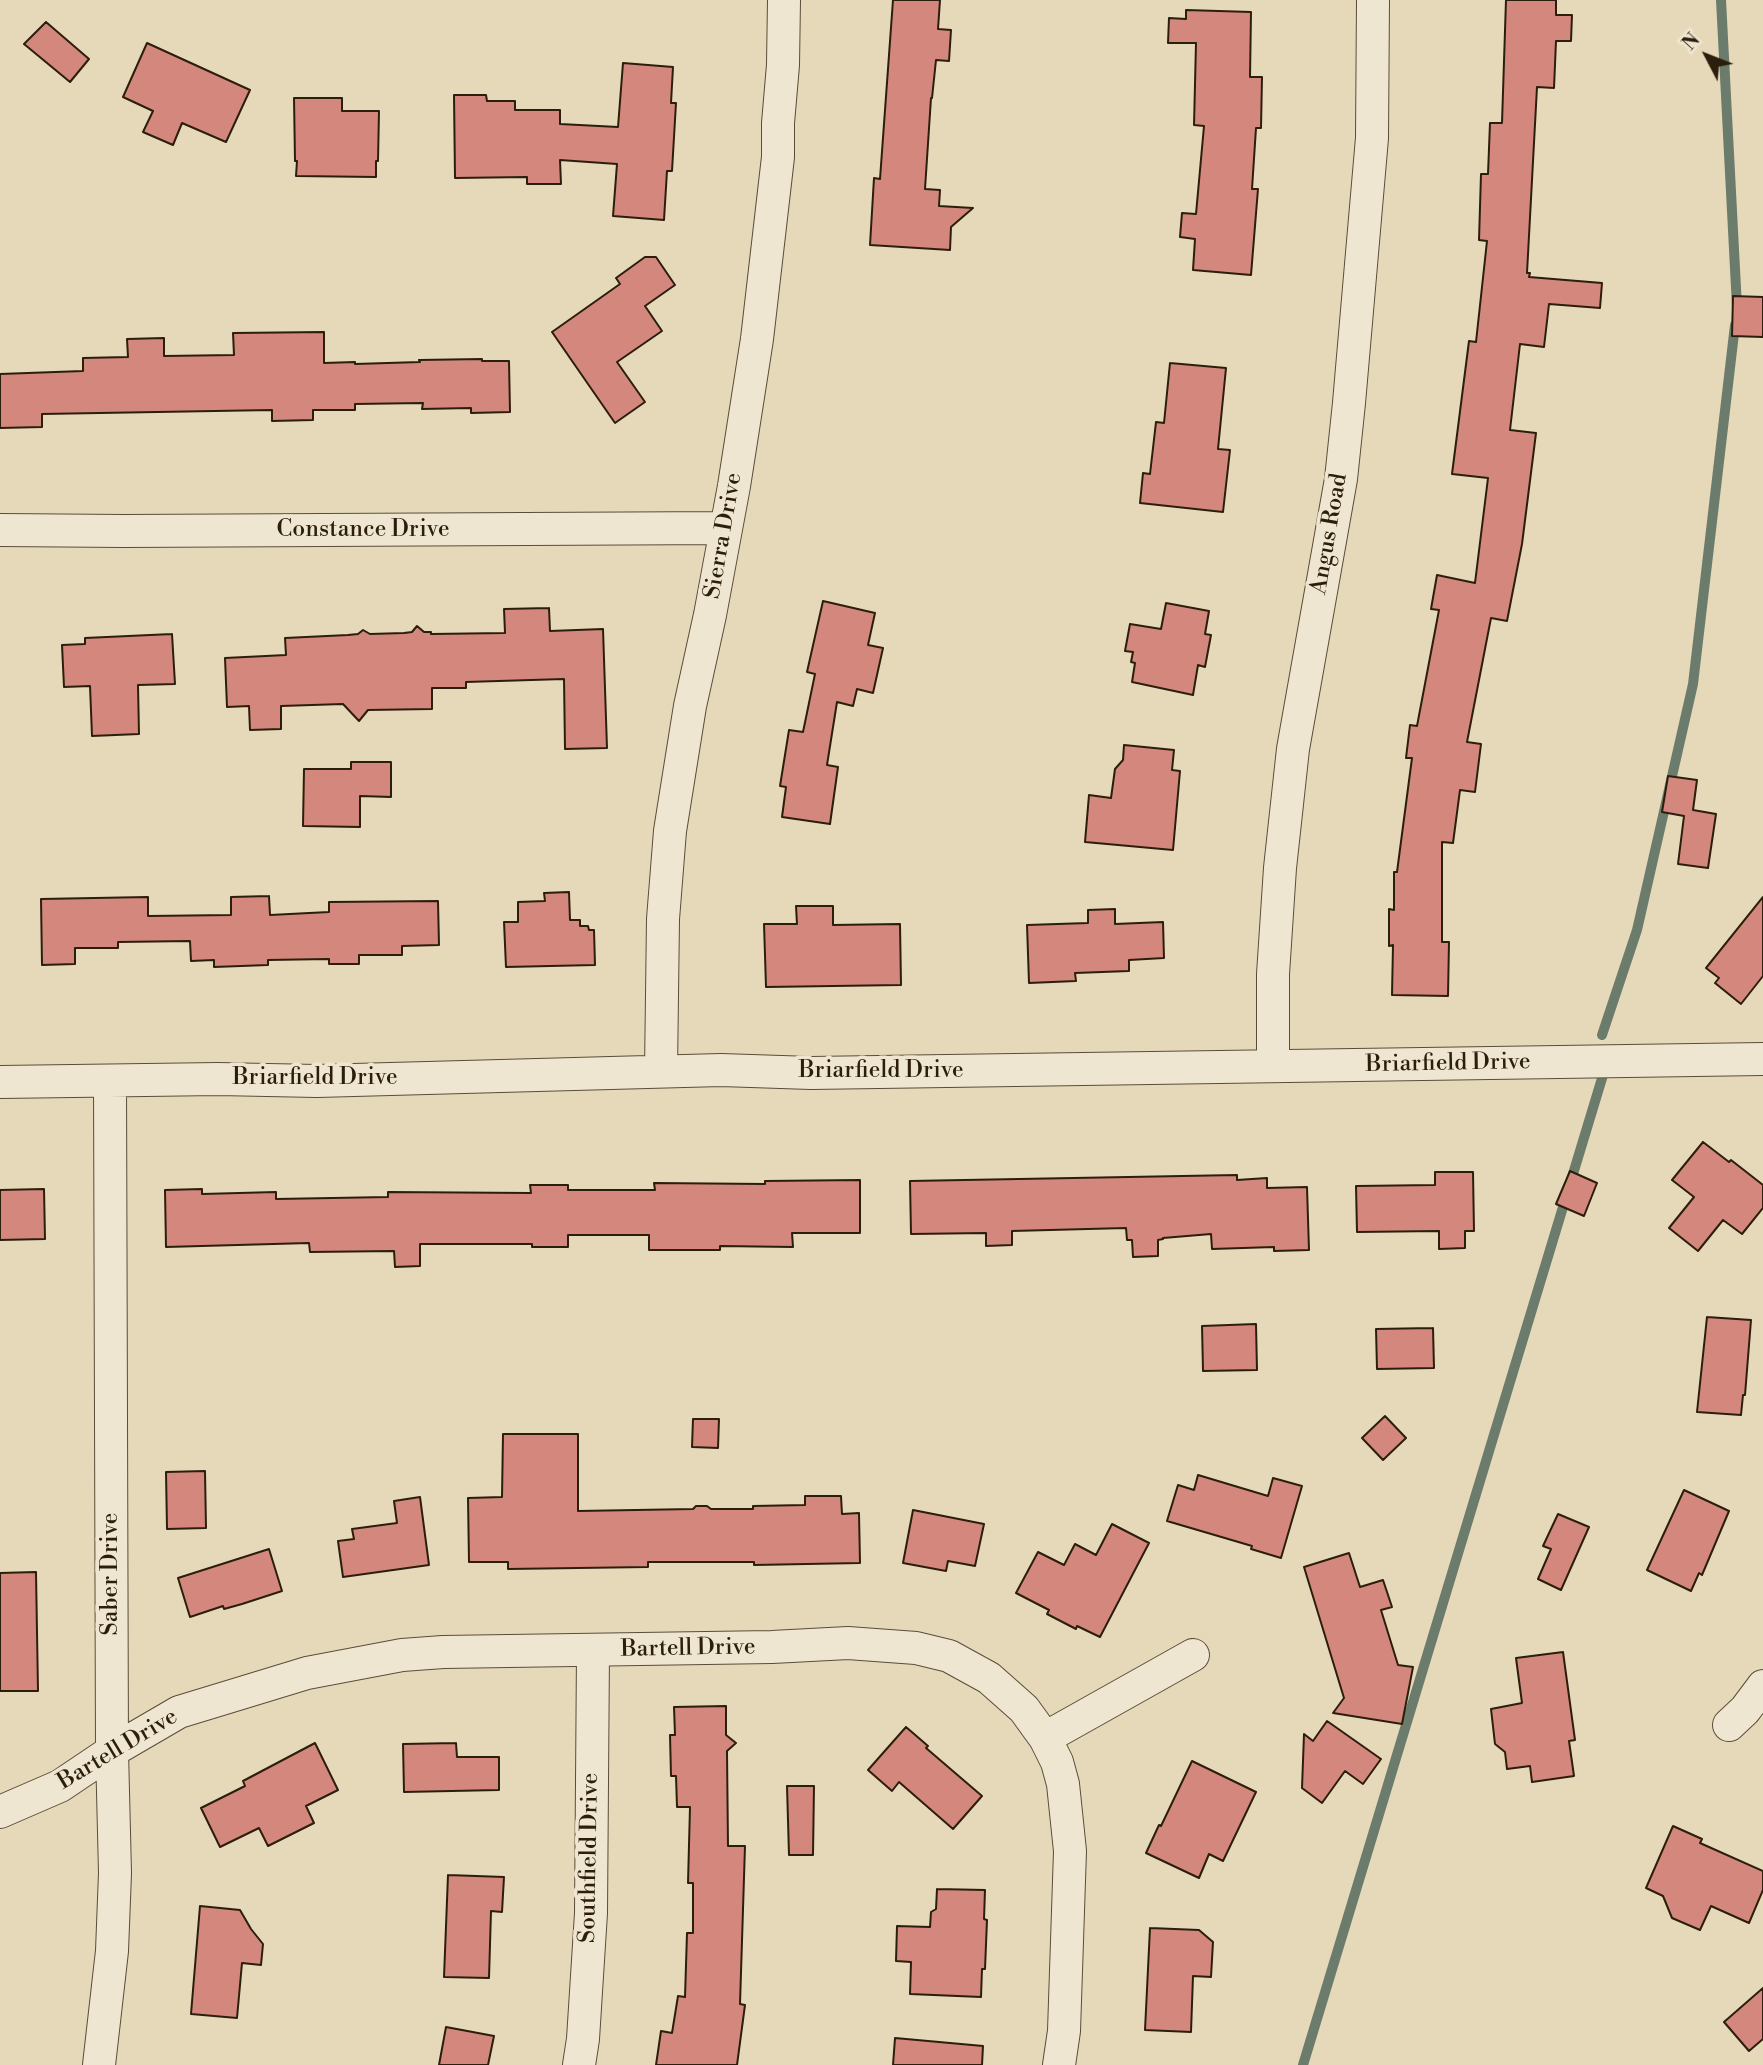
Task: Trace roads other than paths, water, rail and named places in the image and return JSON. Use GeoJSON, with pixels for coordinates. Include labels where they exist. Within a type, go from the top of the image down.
{"type":"FeatureCollection","features":[{"type":"Feature","properties":{"kind":"street","name":"Sierra Drive"},"geometry":{"type":"LineString","coordinates":[[661,1071],[663,919],[670,831],[690,706],[734,486],[757,339],[779,157],[784,0]]}},
{"type":"Feature","properties":{"kind":"street","name":"Angus Road"},"geometry":{"type":"LineString","coordinates":[[1273,1066],[1273,974],[1291,762],[1341,479],[1349,403],[1372,138],[1373,0]]}},
{"type":"Feature","properties":{"kind":"street","name":"Constance Drive"},"geometry":{"type":"LineString","coordinates":[[0,530],[726,528]]}},
{"type":"Feature","properties":{"kind":"street","name":"Briarfield Drive"},"geometry":{"type":"LineString","coordinates":[[0,1082],[218,1079],[317,1081],[721,1070],[811,1073],[1763,1059]]}},
{"type":"Feature","properties":{"kind":"street","name":"Saber Drive"},"geometry":{"type":"LineString","coordinates":[[99,2065],[112,1951],[115,1873],[112,1751],[110,1082]]}},
{"type":"Feature","properties":{"kind":"street","name":"Bartell Drive"},"geometry":{"type":"LineString","coordinates":[[0,1812],[60,1786],[112,1751],[179,1712],[307,1673],[402,1655],[848,1643],[916,1648],[949,1656],[989,1678],[1024,1709],[1045,1738],[1057,1762],[1063,1784],[1070,1850],[1064,2032],[1059,2065]]}},
{"type":"Feature","properties":{"kind":"street","name":"Southfield Drive"},"geometry":{"type":"LineString","coordinates":[[579,2065],[591,1913],[593,1651]]}},
{"type":"Feature","properties":{"kind":"street"},"geometry":{"type":"LineString","coordinates":[[1045,1738],[1193,1655]]}},
{"type":"Feature","properties":{"kind":"street"},"geometry":{"type":"LineString","coordinates":[[1729,1725],[1745,1710],[1763,1686]]}},
{"type":"Feature","properties":{"kind":"waterway"},"geometry":{"type":"LineString","coordinates":[[1721,0],[1737,307]]}},
{"type":"Feature","properties":{"kind":"waterway"},"geometry":{"type":"LineString","coordinates":[[1602,1035],[1637,930],[1693,684],[1735,325]]}},
{"type":"Feature","properties":{"kind":"waterway"},"geometry":{"type":"LineString","coordinates":[[1303,2065],[1603,1075]]}}]}
